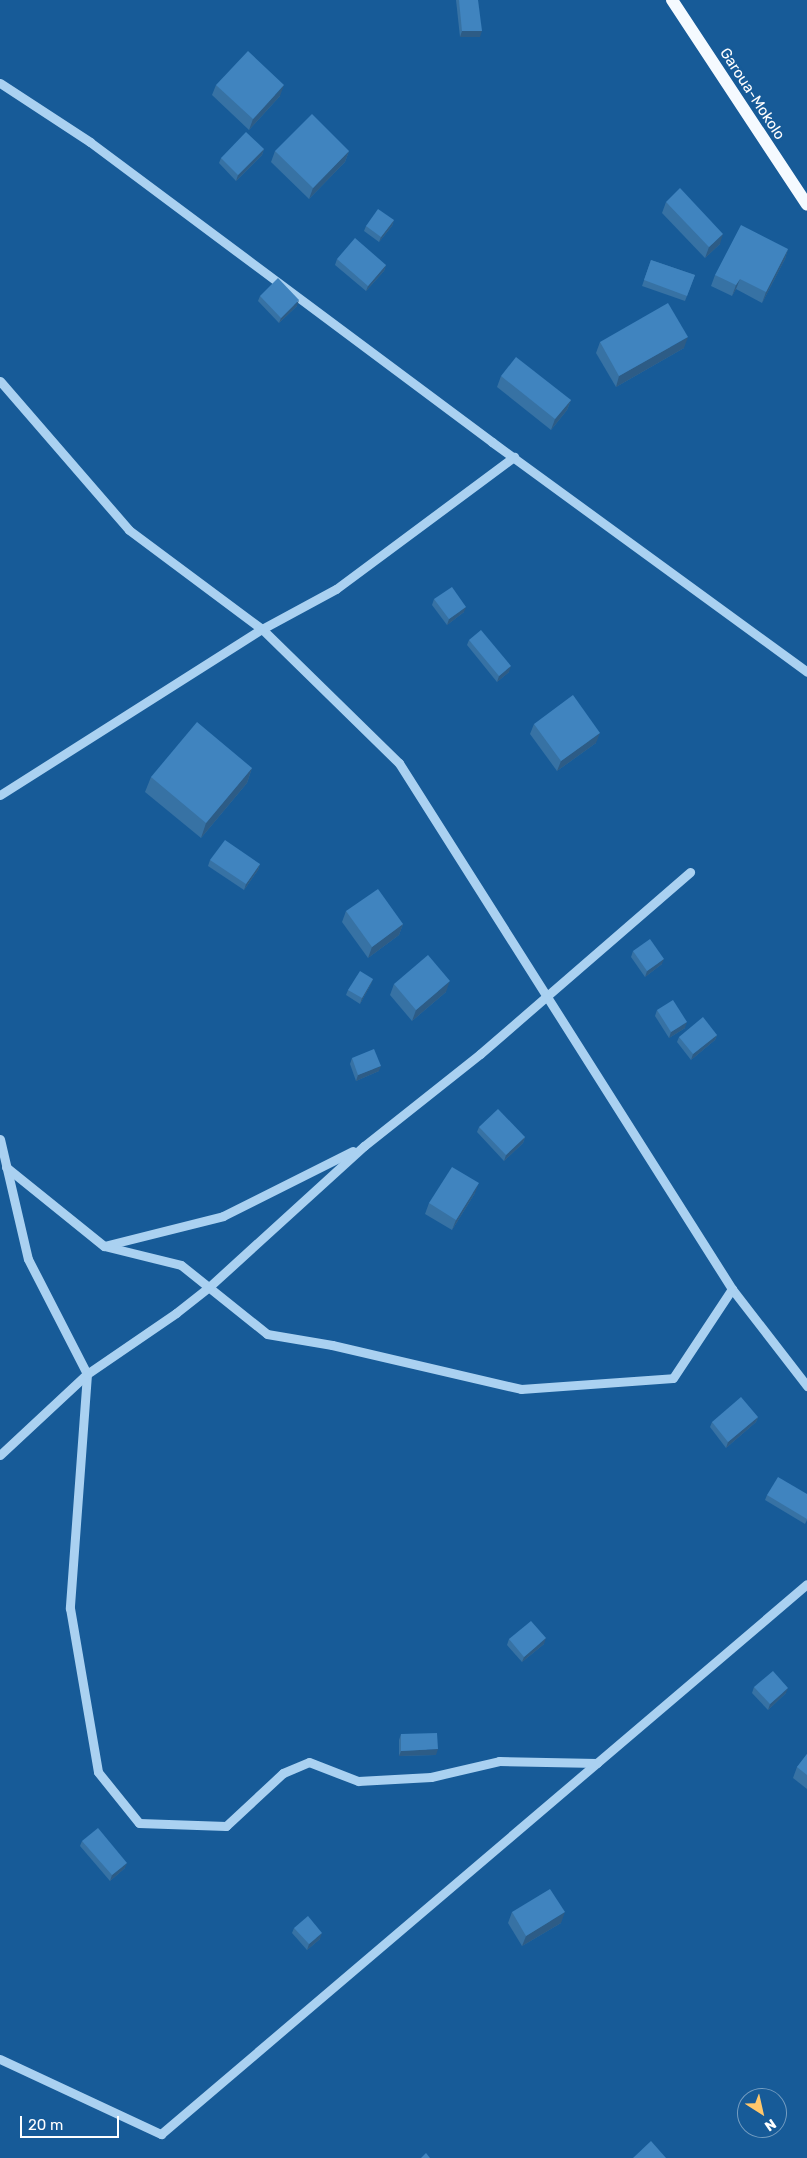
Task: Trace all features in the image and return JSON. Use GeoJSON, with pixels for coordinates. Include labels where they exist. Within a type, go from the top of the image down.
{"type":"FeatureCollection","features":[{"type":"Feature","properties":{"kind":"main road","name":"Garoua-Mokolo"},"geometry":{"type":"LineString","coordinates":[[672,0],[807,204]]}},
{"type":"Feature","properties":{"kind":"street"},"geometry":{"type":"LineString","coordinates":[[0,83],[90,142],[514,458],[807,672]]}},
{"type":"Feature","properties":{"kind":"street"},"geometry":{"type":"LineString","coordinates":[[0,382],[129,530],[262,629],[399,763],[732,1289],[807,1386]]}},
{"type":"Feature","properties":{"kind":"street"},"geometry":{"type":"LineString","coordinates":[[0,795],[262,629],[336,589],[514,458]]}},
{"type":"Feature","properties":{"kind":"street"},"geometry":{"type":"LineString","coordinates":[[0,1455],[87,1374],[176,1313],[209,1287],[364,1146],[480,1054],[690,872]]}},
{"type":"Feature","properties":{"kind":"street"},"geometry":{"type":"LineString","coordinates":[[0,1139],[3,1165],[28,1259],[87,1374],[70,1608],[98,1772],[138,1823],[226,1826],[283,1773],[309,1762],[358,1781],[431,1777],[499,1761],[597,1763]]}},
{"type":"Feature","properties":{"kind":"street"},"geometry":{"type":"LineString","coordinates":[[104,1246],[223,1216],[364,1146]]}},
{"type":"Feature","properties":{"kind":"street"},"geometry":{"type":"LineString","coordinates":[[3,1165],[104,1246],[181,1265],[267,1334],[332,1345],[521,1389],[673,1378],[732,1289]]}},
{"type":"Feature","properties":{"kind":"street"},"geometry":{"type":"LineString","coordinates":[[0,2059],[160,2134],[807,1584]]}},
{"type":"Feature","properties":{"kind":"building"},"geometry":{"type":"Polygon","coordinates":[[[459,0],[478,0],[482,31],[462,31],[459,0]]]}},
{"type":"Feature","properties":{"kind":"building"},"geometry":{"type":"Polygon","coordinates":[[[248,51],[284,85],[253,119],[216,85],[248,51]]]}},
{"type":"Feature","properties":{"kind":"building"},"geometry":{"type":"Polygon","coordinates":[[[312,114],[349,151],[313,188],[275,151],[312,114]]]}},
{"type":"Feature","properties":{"kind":"building"},"geometry":{"type":"Polygon","coordinates":[[[246,132],[264,149],[238,175],[221,158],[246,132]]]}},
{"type":"Feature","properties":{"kind":"building"},"geometry":{"type":"Polygon","coordinates":[[[680,188],[723,234],[709,247],[666,202],[680,188]]]}},
{"type":"Feature","properties":{"kind":"building"},"geometry":{"type":"Polygon","coordinates":[[[378,209],[394,220],[381,237],[366,226],[378,209]]]}},
{"type":"Feature","properties":{"kind":"building"},"geometry":{"type":"Polygon","coordinates":[[[741,225],[788,249],[766,292],[740,279],[736,285],[715,275],[741,225]]]}},
{"type":"Feature","properties":{"kind":"building"},"geometry":{"type":"Polygon","coordinates":[[[355,238],[386,265],[368,286],[337,259],[355,238]]]}},
{"type":"Feature","properties":{"kind":"building"},"geometry":{"type":"Polygon","coordinates":[[[651,260],[695,275],[687,296],[644,280],[651,260]]]}},
{"type":"Feature","properties":{"kind":"building"},"geometry":{"type":"Polygon","coordinates":[[[278,278],[299,300],[281,318],[260,296],[278,278]]]}},
{"type":"Feature","properties":{"kind":"building"},"geometry":{"type":"Polygon","coordinates":[[[668,303],[688,337],[619,376],[600,342],[668,303]]]}},
{"type":"Feature","properties":{"kind":"building"},"geometry":{"type":"Polygon","coordinates":[[[516,357],[571,400],[555,419],[501,376],[516,357]]]}},
{"type":"Feature","properties":{"kind":"building"},"geometry":{"type":"Polygon","coordinates":[[[452,587],[466,607],[449,619],[434,599],[452,587]]]}},
{"type":"Feature","properties":{"kind":"building"},"geometry":{"type":"Polygon","coordinates":[[[481,630],[511,666],[499,676],[469,640],[481,630]]]}},
{"type":"Feature","properties":{"kind":"building"},"geometry":{"type":"Polygon","coordinates":[[[573,695],[600,733],[561,761],[534,724],[573,695]]]}},
{"type":"Feature","properties":{"kind":"building"},"geometry":{"type":"Polygon","coordinates":[[[197,722],[252,768],[206,823],[151,777],[197,722]]]}},
{"type":"Feature","properties":{"kind":"building"},"geometry":{"type":"Polygon","coordinates":[[[225,840],[260,864],[246,884],[210,860],[225,840]]]}},
{"type":"Feature","properties":{"kind":"building"},"geometry":{"type":"Polygon","coordinates":[[[378,889],[403,924],[372,947],[346,911],[378,889]]]}},
{"type":"Feature","properties":{"kind":"building"},"geometry":{"type":"Polygon","coordinates":[[[650,939],[664,959],[647,971],[633,951],[650,939]]]}},
{"type":"Feature","properties":{"kind":"building"},"geometry":{"type":"Polygon","coordinates":[[[428,955],[450,981],[416,1010],[394,984],[428,955]]]}},
{"type":"Feature","properties":{"kind":"building"},"geometry":{"type":"Polygon","coordinates":[[[360,971],[373,979],[362,998],[348,990],[360,971]]]}},
{"type":"Feature","properties":{"kind":"building"},"geometry":{"type":"Polygon","coordinates":[[[673,1000],[687,1022],[671,1032],[657,1010],[673,1000]]]}},
{"type":"Feature","properties":{"kind":"building"},"geometry":{"type":"Polygon","coordinates":[[[703,1017],[717,1035],[693,1054],[679,1037],[703,1017]]]}},
{"type":"Feature","properties":{"kind":"building"},"geometry":{"type":"Polygon","coordinates":[[[374,1049],[381,1066],[358,1075],[352,1058],[374,1049]]]}},
{"type":"Feature","properties":{"kind":"building"},"geometry":{"type":"Polygon","coordinates":[[[498,1109],[525,1137],[506,1155],[479,1127],[498,1109]]]}},
{"type":"Feature","properties":{"kind":"building"},"geometry":{"type":"Polygon","coordinates":[[[452,1167],[479,1183],[456,1220],[429,1203],[452,1167]]]}},
{"type":"Feature","properties":{"kind":"building"},"geometry":{"type":"Polygon","coordinates":[[[741,1397],[758,1417],[728,1442],[712,1422],[741,1397]]]}},
{"type":"Feature","properties":{"kind":"building"},"geometry":{"type":"Polygon","coordinates":[[[778,1477],[807,1494],[807,1519],[767,1495],[778,1477]]]}},
{"type":"Feature","properties":{"kind":"building"},"geometry":{"type":"Polygon","coordinates":[[[531,1621],[546,1638],[524,1657],[509,1639],[531,1621]]]}},
{"type":"Feature","properties":{"kind":"building"},"geometry":{"type":"Polygon","coordinates":[[[773,1671],[788,1688],[770,1704],[754,1687],[773,1671]]]}},
{"type":"Feature","properties":{"kind":"building"},"geometry":{"type":"Polygon","coordinates":[[[437,1733],[438,1749],[401,1751],[401,1734],[437,1733]]]}},
{"type":"Feature","properties":{"kind":"building"},"geometry":{"type":"Polygon","coordinates":[[[807,1754],[807,1775],[797,1767],[807,1754]]]}},
{"type":"Feature","properties":{"kind":"building"},"geometry":{"type":"Polygon","coordinates":[[[98,1828],[127,1863],[112,1875],[82,1841],[98,1828]]]}},
{"type":"Feature","properties":{"kind":"building"},"geometry":{"type":"Polygon","coordinates":[[[550,1889],[565,1912],[526,1936],[512,1912],[550,1889]]]}},
{"type":"Feature","properties":{"kind":"building"},"geometry":{"type":"Polygon","coordinates":[[[308,1916],[322,1933],[309,1944],[294,1928],[308,1916]]]}},
{"type":"Feature","properties":{"kind":"building"},"geometry":{"type":"Polygon","coordinates":[[[651,2141],[666,2158],[633,2158],[651,2141]]]}},
{"type":"Feature","properties":{"kind":"building"},"geometry":{"type":"Polygon","coordinates":[[[426,2153],[430,2158],[421,2158],[426,2153]]]}}]}
